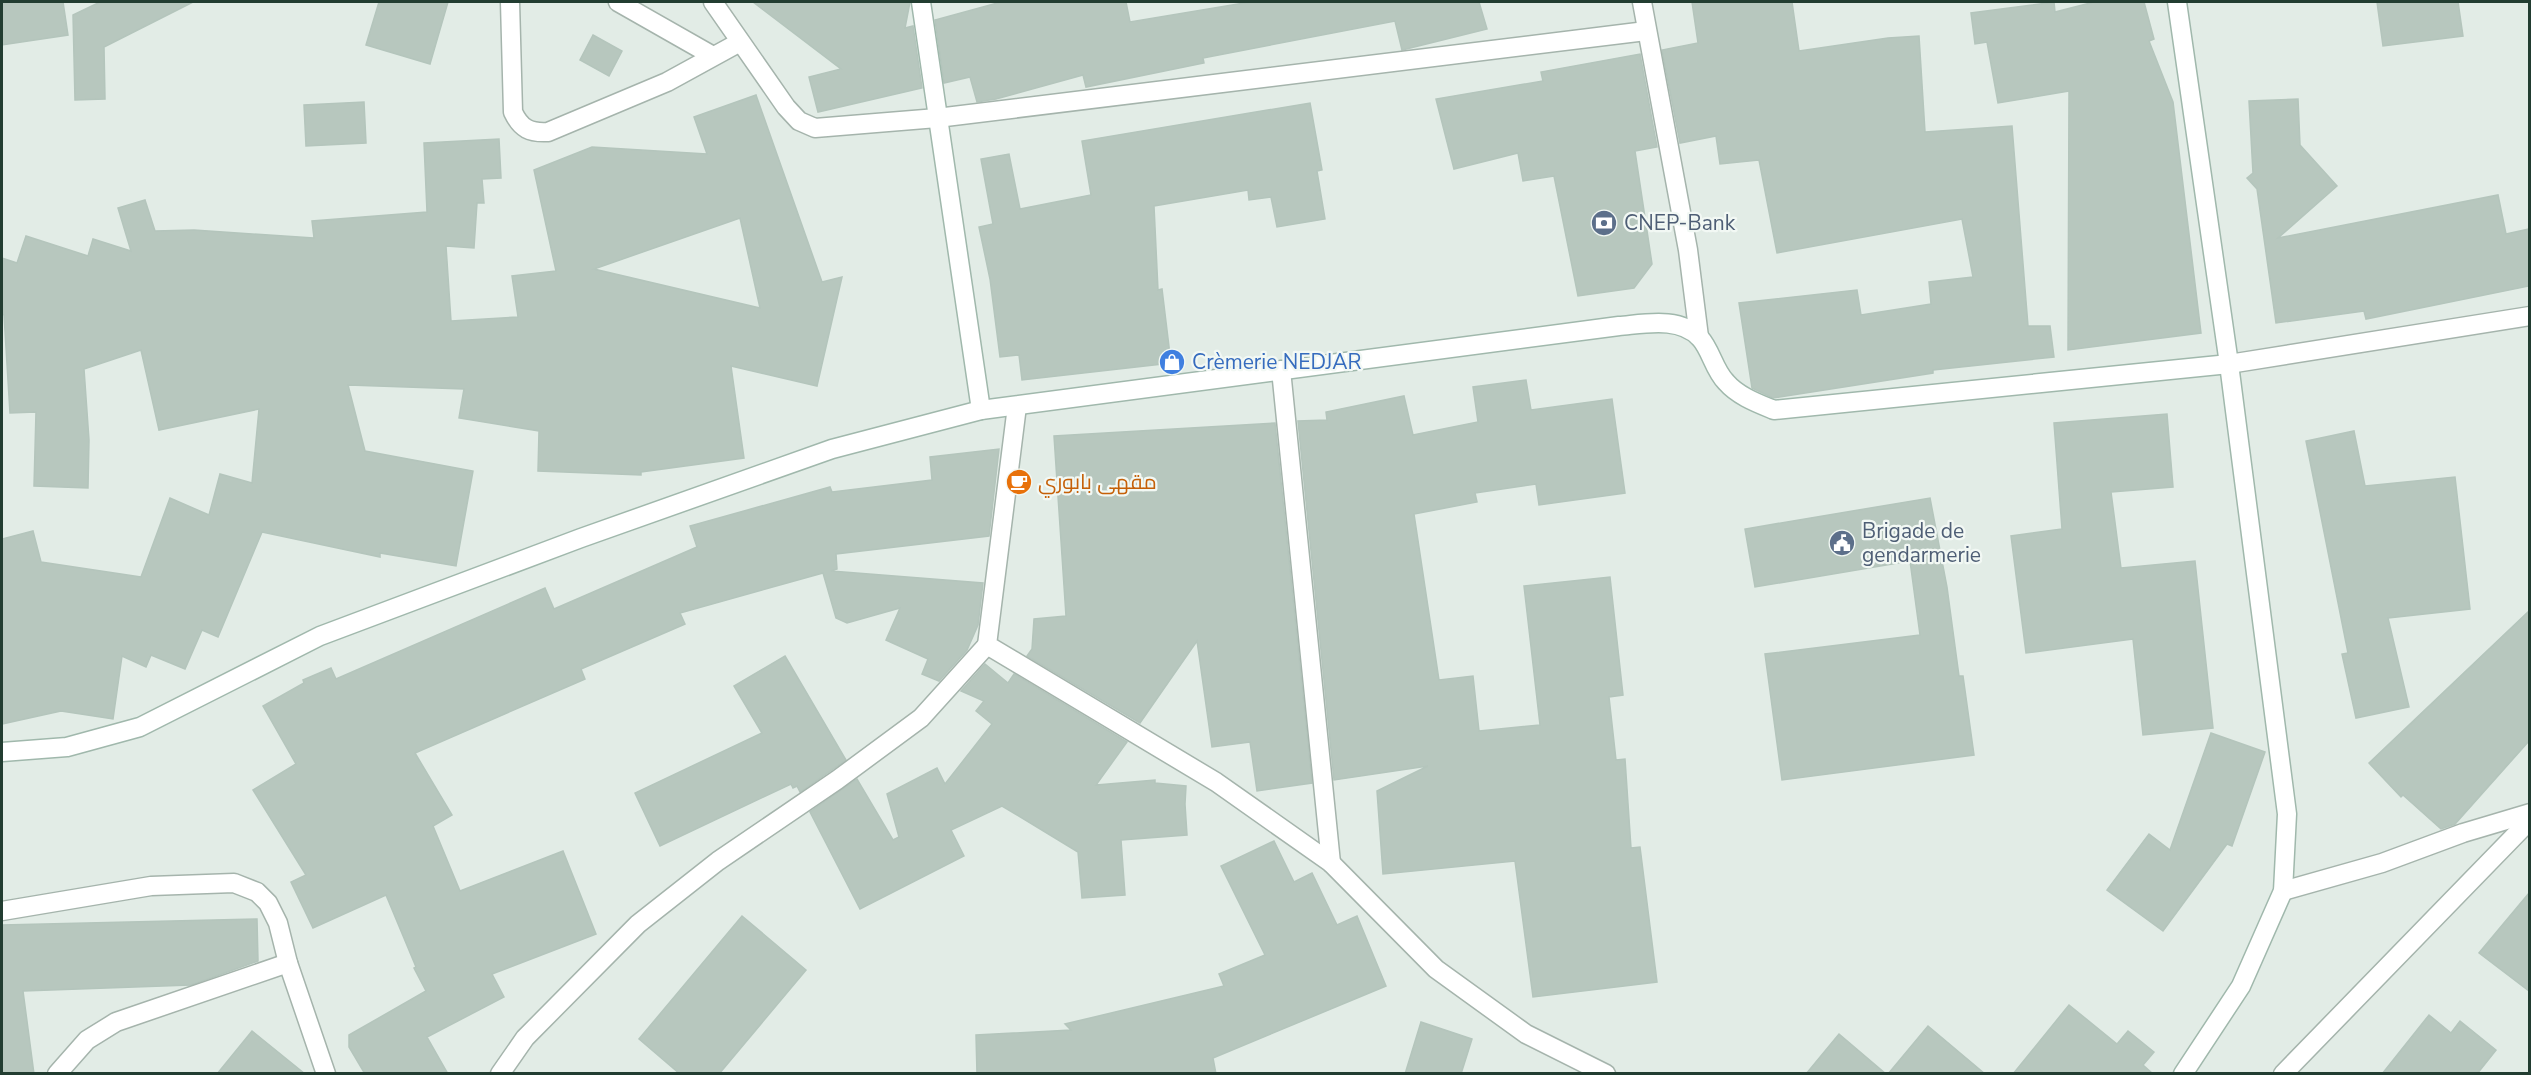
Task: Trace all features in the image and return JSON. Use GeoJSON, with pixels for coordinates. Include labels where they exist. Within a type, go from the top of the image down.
{"type":"FeatureCollection","features":[{"type":"Feature","properties":{"kind":"street"},"geometry":{"type":"LineString","coordinates":[[510,2],[513,112],[519,124],[532,133],[548,132],[667,82],[740,42]]}},
{"type":"Feature","properties":{"kind":"street"},"geometry":{"type":"LineString","coordinates":[[618,2],[713,56]]}},
{"type":"Feature","properties":{"kind":"street"},"geometry":{"type":"LineString","coordinates":[[713,2],[786,107],[799,121],[815,128],[937,118],[1646,31]]}},
{"type":"Feature","properties":{"kind":"street"},"geometry":{"type":"LineString","coordinates":[[921,2],[981,410]]}},
{"type":"Feature","properties":{"kind":"street"},"geometry":{"type":"LineString","coordinates":[[1642,2],[1688,250],[1699,337],[1726,382],[1748,399],[1774,410],[2229,364],[2529,316]]}},
{"type":"Feature","properties":{"kind":"street"},"geometry":{"type":"LineString","coordinates":[[2177,2],[2229,364],[2287,814],[2283,891],[2241,986],[2183,1074]]}},
{"type":"Feature","properties":{"kind":"street"},"geometry":{"type":"LineString","coordinates":[[2,752],[67,747],[140,727],[320,636],[581,538],[832,449],[981,410],[1619,326],[1662,322],[1683,327],[1699,337]]}},
{"type":"Feature","properties":{"kind":"street"},"geometry":{"type":"LineString","coordinates":[[1281,370],[1331,863]]}},
{"type":"Feature","properties":{"kind":"street"},"geometry":{"type":"LineString","coordinates":[[500,1074],[525,1038],[638,924],[718,861],[837,780],[921,718],[987,645],[1017,406]]}},
{"type":"Feature","properties":{"kind":"street"},"geometry":{"type":"LineString","coordinates":[[987,645],[1216,782],[1331,863],[1436,969],[1526,1034],[1606,1074]]}},
{"type":"Feature","properties":{"kind":"street"},"geometry":{"type":"LineString","coordinates":[[2283,891],[2382,863],[2463,833],[2529,813]]}},
{"type":"Feature","properties":{"kind":"street"},"geometry":{"type":"LineString","coordinates":[[2283,1074],[2529,820]]}},
{"type":"Feature","properties":{"kind":"street"},"geometry":{"type":"LineString","coordinates":[[2,911],[151,886],[234,883],[257,892],[268,903],[278,922],[288,963],[326,1074]]}},
{"type":"Feature","properties":{"kind":"street"},"geometry":{"type":"LineString","coordinates":[[57,1074],[87,1040],[116,1022],[288,963]]}},
{"type":"Feature","properties":{"kind":"building"},"geometry":{"type":"Polygon","coordinates":[[[2,2],[63,2],[68,35],[2,45],[2,2]]]}},
{"type":"Feature","properties":{"kind":"building"},"geometry":{"type":"Polygon","coordinates":[[[100,2],[193,2],[104,47],[105,99],[75,100],[73,15],[100,2]]]}},
{"type":"Feature","properties":{"kind":"building"},"geometry":{"type":"Polygon","coordinates":[[[379,2],[448,2],[430,64],[366,45],[379,2]]]}},
{"type":"Feature","properties":{"kind":"building"},"geometry":{"type":"Polygon","coordinates":[[[753,2],[910,2],[905,28],[913,26],[922,88],[818,112],[809,77],[841,69],[753,2]]]}},
{"type":"Feature","properties":{"kind":"building"},"geometry":{"type":"Polygon","coordinates":[[[1001,2],[1126,2],[1130,22],[1250,2],[1479,2],[1487,29],[1402,50],[1395,21],[1203,58],[1204,63],[1086,87],[1083,75],[977,102],[970,77],[944,83],[935,20],[1001,2]]]}},
{"type":"Feature","properties":{"kind":"building"},"geometry":{"type":"Polygon","coordinates":[[[1692,2],[1792,2],[1799,51],[1888,38],[1919,36],[1925,132],[2012,126],[2028,326],[2050,326],[2054,357],[1933,370],[1933,373],[1773,398],[1752,388],[1739,303],[1857,290],[1861,315],[1931,304],[1929,282],[1973,277],[1962,219],[1777,253],[1759,160],[1720,164],[1716,136],[1680,143],[1662,50],[1698,43],[1692,2]]]}},
{"type":"Feature","properties":{"kind":"building"},"geometry":{"type":"Polygon","coordinates":[[[2054,2],[2055,12],[2094,2],[2144,2],[2154,39],[2149,41],[2173,102],[2201,333],[2068,350],[2069,91],[1998,103],[1987,42],[1975,44],[1971,13],[2054,2]]]}},
{"type":"Feature","properties":{"kind":"building"},"geometry":{"type":"Polygon","coordinates":[[[2377,2],[2458,2],[2463,36],[2383,46],[2377,2]]]}},
{"type":"Feature","properties":{"kind":"building"},"geometry":{"type":"Polygon","coordinates":[[[593,35],[622,51],[609,76],[580,60],[593,35]]]}},
{"type":"Feature","properties":{"kind":"building"},"geometry":{"type":"Polygon","coordinates":[[[1640,54],[1657,147],[1635,151],[1652,264],[1634,288],[1578,296],[1554,176],[1523,181],[1518,153],[1454,169],[1436,99],[1543,81],[1541,72],[1640,54]]]}},
{"type":"Feature","properties":{"kind":"building"},"geometry":{"type":"Polygon","coordinates":[[[756,95],[822,282],[842,277],[817,386],[731,366],[744,458],[641,472],[641,475],[538,471],[539,431],[459,418],[464,389],[348,385],[365,451],[473,471],[456,566],[380,553],[380,557],[262,532],[218,637],[202,630],[185,669],[151,655],[146,667],[122,656],[113,719],[61,711],[2,724],[2,539],[33,531],[41,562],[141,577],[170,498],[209,515],[220,474],[252,483],[259,409],[159,430],[141,350],[84,369],[89,440],[88,488],[34,486],[36,412],[10,413],[4,315],[2,314],[2,258],[17,263],[26,236],[88,256],[93,239],[131,251],[118,208],[145,200],[155,231],[194,230],[314,238],[312,221],[427,212],[424,143],[499,139],[501,178],[482,179],[484,203],[477,203],[474,248],[446,246],[451,321],[518,317],[512,276],[556,271],[534,170],[592,147],[707,154],[694,117],[756,95]],[[740,218],[594,269],[760,308],[740,218]]]}},
{"type":"Feature","properties":{"kind":"building"},"geometry":{"type":"Polygon","coordinates":[[[2298,99],[2300,145],[2337,186],[2278,238],[2498,195],[2506,234],[2529,229],[2529,286],[2366,319],[2364,311],[2276,323],[2257,189],[2247,178],[2253,173],[2249,101],[2298,99]]]}},
{"type":"Feature","properties":{"kind":"building"},"geometry":{"type":"Polygon","coordinates":[[[364,102],[366,143],[306,146],[304,105],[364,102]]]}},
{"type":"Feature","properties":{"kind":"building"},"geometry":{"type":"Polygon","coordinates":[[[1310,103],[1322,170],[1317,171],[1325,219],[1277,227],[1271,197],[1249,200],[1248,190],[1154,206],[1158,290],[1162,289],[1171,363],[1022,380],[1019,355],[1000,357],[990,279],[979,227],[993,224],[981,159],[1009,154],[1020,209],[1091,195],[1082,141],[1310,103]]]}},
{"type":"Feature","properties":{"kind":"building"},"geometry":{"type":"Polygon","coordinates":[[[1526,380],[1531,410],[1612,399],[1625,493],[1539,505],[1536,484],[1475,493],[1477,502],[1414,514],[1439,680],[1473,676],[1479,731],[1540,725],[1524,586],[1610,577],[1623,695],[1609,697],[1616,760],[1625,759],[1631,848],[1640,847],[1657,982],[1533,997],[1515,861],[1383,874],[1377,791],[1428,766],[1334,780],[1298,421],[1327,420],[1326,412],[1404,396],[1413,435],[1478,422],[1473,387],[1526,380]]]}},
{"type":"Feature","properties":{"kind":"building"},"geometry":{"type":"Polygon","coordinates":[[[2167,414],[2173,487],[2111,492],[2121,568],[2195,561],[2213,728],[2143,735],[2133,639],[2026,653],[2011,536],[2062,529],[2054,423],[2167,414]]]}},
{"type":"Feature","properties":{"kind":"building"},"geometry":{"type":"Polygon","coordinates":[[[1275,423],[1312,783],[1257,791],[1250,742],[1212,747],[1197,641],[1140,723],[1027,656],[1032,649],[1034,619],[1066,616],[1054,436],[1275,423]]]}},
{"type":"Feature","properties":{"kind":"building"},"geometry":{"type":"Polygon","coordinates":[[[2354,431],[2365,486],[2455,477],[2470,609],[2388,618],[2409,707],[2356,718],[2342,654],[2348,653],[2306,441],[2354,431]]]}},
{"type":"Feature","properties":{"kind":"building"},"geometry":{"type":"Polygon","coordinates":[[[999,449],[989,536],[836,554],[837,569],[831,571],[983,583],[978,625],[967,650],[939,681],[922,674],[928,659],[886,640],[900,608],[847,623],[836,618],[823,573],[680,613],[685,624],[581,669],[585,679],[415,753],[452,815],[433,826],[460,891],[563,851],[596,934],[492,974],[504,997],[427,1037],[448,1074],[365,1074],[349,1047],[349,1035],[426,991],[414,968],[416,967],[386,895],[313,928],[291,882],[306,875],[253,790],[296,764],[263,706],[304,683],[303,680],[331,668],[336,679],[545,588],[554,609],[697,547],[690,526],[830,487],[832,492],[932,480],[930,457],[999,449]]]}},
{"type":"Feature","properties":{"kind":"building"},"geometry":{"type":"Polygon","coordinates":[[[1930,498],[1947,587],[1959,676],[1963,676],[1974,755],[1782,780],[1765,654],[1920,635],[1910,561],[1755,587],[1745,529],[1930,498]]]}},
{"type":"Feature","properties":{"kind":"building"},"geometry":{"type":"Polygon","coordinates":[[[2529,611],[2529,741],[2455,824],[2441,829],[2403,795],[2401,797],[2369,763],[2529,611]]]}},
{"type":"Feature","properties":{"kind":"building"},"geometry":{"type":"Polygon","coordinates":[[[785,656],[846,760],[800,792],[797,786],[793,788],[791,784],[660,846],[635,793],[762,733],[734,686],[785,656]]]}},
{"type":"Feature","properties":{"kind":"building"},"geometry":{"type":"Polygon","coordinates":[[[985,664],[1008,683],[1014,674],[1127,742],[1096,785],[1155,780],[1155,783],[1186,786],[1187,835],[1121,840],[1125,895],[1082,898],[1078,852],[1002,806],[951,830],[964,856],[860,909],[810,812],[857,779],[893,840],[899,837],[887,794],[937,768],[945,784],[992,724],[976,711],[984,701],[961,691],[985,664]]]}},
{"type":"Feature","properties":{"kind":"building"},"geometry":{"type":"Polygon","coordinates":[[[2211,733],[2265,752],[2232,846],[2227,844],[2163,931],[2107,890],[2149,834],[2170,850],[2211,733]]]}},
{"type":"Feature","properties":{"kind":"building"},"geometry":{"type":"Polygon","coordinates":[[[1274,841],[1294,882],[1312,873],[1337,925],[1357,916],[1386,986],[1213,1058],[1216,1074],[977,1074],[976,1035],[1071,1030],[1065,1024],[1224,986],[1219,974],[1265,955],[1221,866],[1274,841]]]}},
{"type":"Feature","properties":{"kind":"building"},"geometry":{"type":"Polygon","coordinates":[[[2529,893],[2529,991],[2479,953],[2529,893]]]}},
{"type":"Feature","properties":{"kind":"building"},"geometry":{"type":"Polygon","coordinates":[[[742,916],[806,970],[719,1074],[680,1074],[639,1039],[742,916]]]}},
{"type":"Feature","properties":{"kind":"building"},"geometry":{"type":"Polygon","coordinates":[[[257,919],[258,961],[191,985],[23,991],[34,1074],[2,1074],[2,925],[257,919]]]}},
{"type":"Feature","properties":{"kind":"building"},"geometry":{"type":"Polygon","coordinates":[[[2069,1005],[2117,1044],[2128,1031],[2154,1052],[2143,1065],[2153,1074],[2013,1074],[2069,1005]]]}},
{"type":"Feature","properties":{"kind":"building"},"geometry":{"type":"Polygon","coordinates":[[[2429,1015],[2451,1033],[2460,1021],[2496,1050],[2477,1074],[2382,1074],[2429,1015]]]}},
{"type":"Feature","properties":{"kind":"building"},"geometry":{"type":"Polygon","coordinates":[[[1421,1022],[1472,1039],[1461,1074],[1405,1074],[1421,1022]]]}},
{"type":"Feature","properties":{"kind":"building"},"geometry":{"type":"Polygon","coordinates":[[[1928,1026],[1985,1074],[1888,1074],[1928,1026]]]}},
{"type":"Feature","properties":{"kind":"building"},"geometry":{"type":"Polygon","coordinates":[[[252,1031],[305,1074],[217,1074],[252,1031]]]}},
{"type":"Feature","properties":{"kind":"building"},"geometry":{"type":"Polygon","coordinates":[[[1839,1034],[1886,1074],[1806,1074],[1839,1034]]]}},
{"type":"Feature","properties":{"kind":"place","name":"CNEP-Bank"},"geometry":{"type":"Point","coordinates":[1604,223]}},
{"type":"Feature","properties":{"kind":"place","name":"Crèmerie NEDJAR"},"geometry":{"type":"Point","coordinates":[1172,362]}},
{"type":"Feature","properties":{"kind":"place","name":"مقهى بابوري"},"geometry":{"type":"Point","coordinates":[1019,482]}},
{"type":"Feature","properties":{"kind":"place","name":"Brigade de gendarmerie"},"geometry":{"type":"Point","coordinates":[1842,543]}}]}
